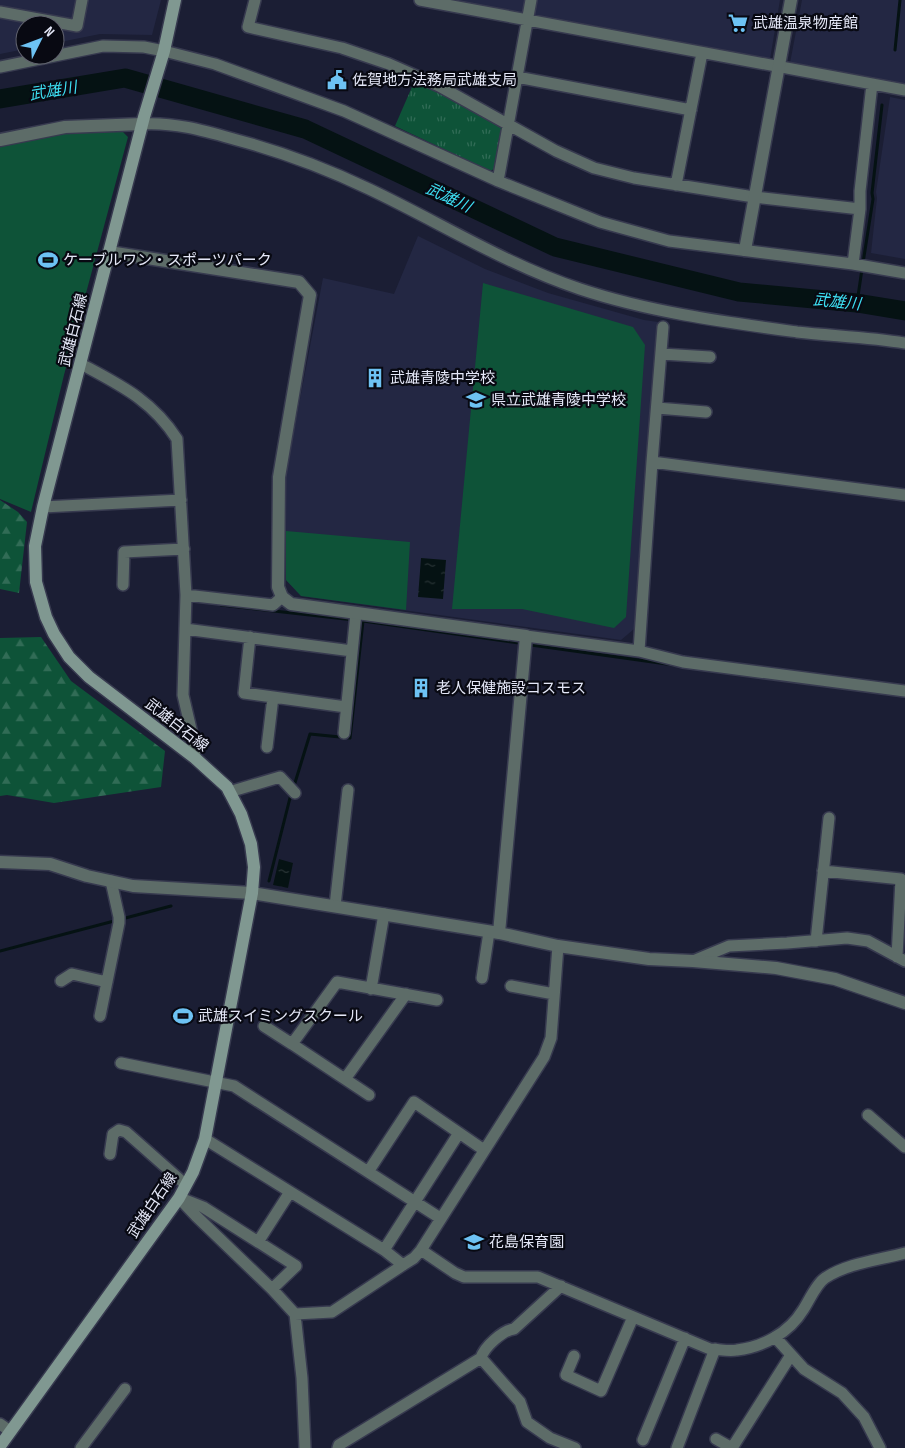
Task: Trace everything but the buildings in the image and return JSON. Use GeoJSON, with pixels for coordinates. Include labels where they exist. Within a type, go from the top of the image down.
{"type":"FeatureCollection","features":[{"type":"Feature","properties":{"kind":"main road","name":"武雄白石線"},"geometry":{"type":"LineString","coordinates":[[0,1446],[5,1427],[179,1198],[193,1172],[206,1139],[252,893],[254,867],[251,844],[241,814],[227,787],[195,758],[78,668],[61,646],[46,617],[36,582],[35,546],[43,507],[143,120],[164,51],[175,0]]}},
{"type":"Feature","properties":{"kind":"street"},"geometry":{"type":"LineString","coordinates":[[0,12],[77,26],[82,0]]}},
{"type":"Feature","properties":{"kind":"street"},"geometry":{"type":"LineString","coordinates":[[255,0],[248,26],[342,48],[389,64],[439,86],[556,151],[594,168],[634,178],[676,185],[754,197],[860,209]]}},
{"type":"Feature","properties":{"kind":"street"},"geometry":{"type":"LineString","coordinates":[[420,0],[905,90]]}},
{"type":"Feature","properties":{"kind":"street"},"geometry":{"type":"LineString","coordinates":[[498,181],[532,0]]}},
{"type":"Feature","properties":{"kind":"street"},"geometry":{"type":"LineString","coordinates":[[746,250],[754,197],[791,0]]}},
{"type":"Feature","properties":{"kind":"street"},"geometry":{"type":"LineString","coordinates":[[0,67],[103,46],[144,47],[164,51],[215,64],[344,111],[498,181],[600,222],[670,240],[854,264],[905,273]]}},
{"type":"Feature","properties":{"kind":"street"},"geometry":{"type":"LineString","coordinates":[[676,185],[702,53]]}},
{"type":"Feature","properties":{"kind":"street"},"geometry":{"type":"LineString","coordinates":[[517,77],[690,110]]}},
{"type":"Feature","properties":{"kind":"street"},"geometry":{"type":"LineString","coordinates":[[854,264],[872,84]]}},
{"type":"Feature","properties":{"kind":"street"},"geometry":{"type":"LineString","coordinates":[[0,140],[64,127],[143,120],[189,126],[299,159],[368,189],[537,274],[582,290],[658,310],[798,332],[905,343]]}},
{"type":"Feature","properties":{"kind":"street"},"geometry":{"type":"LineString","coordinates":[[109,252],[299,282],[310,295],[279,478],[278,587],[282,597],[291,604],[355,618],[526,636],[639,651],[683,662],[905,691]]}},
{"type":"Feature","properties":{"kind":"street"},"geometry":{"type":"LineString","coordinates":[[639,651],[663,327]]}},
{"type":"Feature","properties":{"kind":"street"},"geometry":{"type":"LineString","coordinates":[[662,354],[710,357]]}},
{"type":"Feature","properties":{"kind":"street"},"geometry":{"type":"LineString","coordinates":[[81,364],[132,392],[166,422],[177,439],[186,595],[183,695],[194,742],[195,758]]}},
{"type":"Feature","properties":{"kind":"street"},"geometry":{"type":"LineString","coordinates":[[657,408],[706,412]]}},
{"type":"Feature","properties":{"kind":"street"},"geometry":{"type":"LineString","coordinates":[[652,462],[905,495]]}},
{"type":"Feature","properties":{"kind":"street"},"geometry":{"type":"LineString","coordinates":[[43,507],[181,500]]}},
{"type":"Feature","properties":{"kind":"street"},"geometry":{"type":"LineString","coordinates":[[123,585],[124,552],[184,549]]}},
{"type":"Feature","properties":{"kind":"street"},"geometry":{"type":"LineString","coordinates":[[186,595],[273,605],[282,597]]}},
{"type":"Feature","properties":{"kind":"street"},"geometry":{"type":"LineString","coordinates":[[344,733],[355,618]]}},
{"type":"Feature","properties":{"kind":"street"},"geometry":{"type":"LineString","coordinates":[[185,629],[352,651]]}},
{"type":"Feature","properties":{"kind":"street"},"geometry":{"type":"LineString","coordinates":[[482,978],[494,932],[526,636]]}},
{"type":"Feature","properties":{"kind":"street"},"geometry":{"type":"LineString","coordinates":[[250,638],[244,693],[346,707]]}},
{"type":"Feature","properties":{"kind":"street"},"geometry":{"type":"LineString","coordinates":[[267,747],[273,697]]}},
{"type":"Feature","properties":{"kind":"street"},"geometry":{"type":"LineString","coordinates":[[230,792],[280,777],[293,790]]}},
{"type":"Feature","properties":{"kind":"street"},"geometry":{"type":"LineString","coordinates":[[335,906],[348,790]]}},
{"type":"Feature","properties":{"kind":"street"},"geometry":{"type":"LineString","coordinates":[[816,941],[829,818]]}},
{"type":"Feature","properties":{"kind":"street"},"geometry":{"type":"LineString","coordinates":[[0,862],[50,864],[87,876],[133,886],[252,893],[494,932],[558,946],[649,959],[776,968],[834,979],[905,1003]]}},
{"type":"Feature","properties":{"kind":"street"},"geometry":{"type":"LineString","coordinates":[[693,961],[729,946],[847,938],[868,941],[901,959],[903,879],[823,871]]}},
{"type":"Feature","properties":{"kind":"street"},"geometry":{"type":"LineString","coordinates":[[100,1016],[119,920],[111,881]]}},
{"type":"Feature","properties":{"kind":"street"},"geometry":{"type":"LineString","coordinates":[[371,989],[384,914]]}},
{"type":"Feature","properties":{"kind":"street"},"geometry":{"type":"LineString","coordinates":[[295,1314],[332,1312],[403,1265],[421,1250],[544,1057],[551,1038],[558,946]]}},
{"type":"Feature","properties":{"kind":"street"},"geometry":{"type":"LineString","coordinates":[[61,981],[72,974],[107,982]]}},
{"type":"Feature","properties":{"kind":"street"},"geometry":{"type":"LineString","coordinates":[[292,1044],[337,982],[437,1000]]}},
{"type":"Feature","properties":{"kind":"street"},"geometry":{"type":"LineString","coordinates":[[511,986],[554,994]]}},
{"type":"Feature","properties":{"kind":"street"},"geometry":{"type":"LineString","coordinates":[[345,1080],[406,994]]}},
{"type":"Feature","properties":{"kind":"street"},"geometry":{"type":"LineString","coordinates":[[264,1026],[369,1095]]}},
{"type":"Feature","properties":{"kind":"street"},"geometry":{"type":"LineString","coordinates":[[121,1063],[234,1086],[440,1218]]}},
{"type":"Feature","properties":{"kind":"street"},"geometry":{"type":"LineString","coordinates":[[368,1172],[414,1102],[484,1150]]}},
{"type":"Feature","properties":{"kind":"street"},"geometry":{"type":"LineString","coordinates":[[868,1115],[905,1147]]}},
{"type":"Feature","properties":{"kind":"street"},"geometry":{"type":"LineString","coordinates":[[110,1154],[113,1134],[119,1130],[126,1132],[186,1185]]}},
{"type":"Feature","properties":{"kind":"street"},"geometry":{"type":"LineString","coordinates":[[384,1250],[459,1133]]}},
{"type":"Feature","properties":{"kind":"street"},"geometry":{"type":"LineString","coordinates":[[206,1139],[384,1250],[403,1265]]}},
{"type":"Feature","properties":{"kind":"street"},"geometry":{"type":"LineString","coordinates":[[258,1242],[290,1192]]}},
{"type":"Feature","properties":{"kind":"street"},"geometry":{"type":"LineString","coordinates":[[179,1198],[203,1207],[296,1266],[272,1289]]}},
{"type":"Feature","properties":{"kind":"street"},"geometry":{"type":"LineString","coordinates":[[179,1198],[295,1314],[302,1378],[305,1448]]}},
{"type":"Feature","properties":{"kind":"street"},"geometry":{"type":"LineString","coordinates":[[421,1250],[464,1277],[538,1278],[710,1349],[736,1351],[761,1345],[775,1338],[799,1316],[823,1280],[843,1269],[905,1254]]}},
{"type":"Feature","properties":{"kind":"street"},"geometry":{"type":"LineString","coordinates":[[338,1448],[338,1445],[481,1358],[483,1351],[508,1330],[514,1329],[561,1286]]}},
{"type":"Feature","properties":{"kind":"street"},"geometry":{"type":"LineString","coordinates":[[574,1356],[566,1375],[601,1391],[634,1317]]}},
{"type":"Feature","properties":{"kind":"street"},"geometry":{"type":"LineString","coordinates":[[643,1440],[685,1338]]}},
{"type":"Feature","properties":{"kind":"street"},"geometry":{"type":"LineString","coordinates":[[775,1338],[804,1369],[842,1393],[864,1417],[880,1448]]}},
{"type":"Feature","properties":{"kind":"street"},"geometry":{"type":"LineString","coordinates":[[677,1448],[715,1349]]}},
{"type":"Feature","properties":{"kind":"street"},"geometry":{"type":"LineString","coordinates":[[716,1439],[732,1448],[791,1355]]}},
{"type":"Feature","properties":{"kind":"street"},"geometry":{"type":"LineString","coordinates":[[481,1358],[520,1402],[527,1422],[550,1438],[575,1448]]}},
{"type":"Feature","properties":{"kind":"street"},"geometry":{"type":"LineString","coordinates":[[84,1447],[125,1389]]}},
{"type":"Feature","properties":{"kind":"shaded area"},"geometry":{"type":"Polygon","coordinates":[[[0,0],[161,0],[152,35],[100,34],[65,41],[65,15],[15,15],[15,51],[0,54],[0,0]]]}},
{"type":"Feature","properties":{"kind":"shaded area"},"geometry":{"type":"Polygon","coordinates":[[[446,0],[527,0],[524,15],[446,0]]]}},
{"type":"Feature","properties":{"kind":"shaded area"},"geometry":{"type":"Polygon","coordinates":[[[537,0],[780,0],[770,59],[534,16],[537,0]]]}},
{"type":"Feature","properties":{"kind":"shaded area"},"geometry":{"type":"Polygon","coordinates":[[[802,0],[905,0],[905,84],[790,63],[802,0]]]}},
{"type":"Feature","properties":{"kind":"shaded area"},"geometry":{"type":"Polygon","coordinates":[[[890,97],[905,100],[905,259],[871,253],[876,192],[890,97]]]}},
{"type":"Feature","properties":{"kind":"shaded area","name":"県立武雄青陵中学校"},"geometry":{"type":"Polygon","coordinates":[[[418,236],[485,269],[548,293],[644,320],[658,322],[634,629],[621,640],[301,596],[286,580],[285,478],[323,278],[394,294],[418,236]]]}},
{"type":"Feature","properties":{"kind":"green space"},"geometry":{"type":"Polygon","coordinates":[[[415,80],[441,92],[503,128],[496,168],[490,171],[395,126],[415,80]]]}},
{"type":"Feature","properties":{"kind":"green space","name":"ケーブルワン・スポーツパーク"},"geometry":{"type":"Polygon","coordinates":[[[116,130],[123,132],[128,137],[64,375],[31,512],[0,499],[0,145],[63,133],[116,130]]]}},
{"type":"Feature","properties":{"kind":"green space"},"geometry":{"type":"Polygon","coordinates":[[[483,283],[633,327],[645,345],[626,617],[614,628],[522,609],[452,609],[483,283]]]}},
{"type":"Feature","properties":{"kind":"green space"},"geometry":{"type":"Polygon","coordinates":[[[0,500],[18,512],[27,522],[19,593],[0,589],[0,500]]]}},
{"type":"Feature","properties":{"kind":"green space"},"geometry":{"type":"Polygon","coordinates":[[[286,531],[410,542],[406,610],[301,596],[286,580],[286,531]]]}},
{"type":"Feature","properties":{"kind":"green space"},"geometry":{"type":"Polygon","coordinates":[[[41,637],[71,681],[165,751],[161,787],[54,803],[7,795],[0,796],[0,638],[41,637]]]}},
{"type":"Feature","properties":{"kind":"water"},"geometry":{"type":"Polygon","coordinates":[[[421,558],[446,560],[443,599],[418,597],[421,558]]]}},
{"type":"Feature","properties":{"kind":"water"},"geometry":{"type":"Polygon","coordinates":[[[279,859],[293,863],[288,888],[273,885],[279,859]]]}},
{"type":"Feature","properties":{"kind":"waterway"},"geometry":{"type":"LineString","coordinates":[[895,50],[900,0]]}},
{"type":"Feature","properties":{"kind":"waterway","name":"武雄川"},"geometry":{"type":"LineString","coordinates":[[0,99],[125,78],[305,129],[555,247],[739,292],[857,303],[905,311]]}},
{"type":"Feature","properties":{"kind":"waterway"},"geometry":{"type":"LineString","coordinates":[[863,263],[873,199],[872,193],[882,105]]}},
{"type":"Feature","properties":{"kind":"waterway"},"geometry":{"type":"LineString","coordinates":[[857,303],[862,269]]}},
{"type":"Feature","properties":{"kind":"waterway"},"geometry":{"type":"LineString","coordinates":[[221,605],[363,621],[519,643]]}},
{"type":"Feature","properties":{"kind":"waterway"},"geometry":{"type":"LineString","coordinates":[[294,786],[310,734],[350,738],[363,621]]}},
{"type":"Feature","properties":{"kind":"waterway"},"geometry":{"type":"LineString","coordinates":[[531,645],[674,665]]}},
{"type":"Feature","properties":{"kind":"waterway"},"geometry":{"type":"LineString","coordinates":[[269,881],[291,794]]}},
{"type":"Feature","properties":{"kind":"waterway"},"geometry":{"type":"LineString","coordinates":[[0,951],[171,906]]}},
{"type":"Feature","properties":{"kind":"place","name":"武雄温泉物産館"},"geometry":{"type":"Point","coordinates":[738,23]}},
{"type":"Feature","properties":{"kind":"place","name":"佐賀地方法務局武雄支局"},"geometry":{"type":"Point","coordinates":[337,80]}},
{"type":"Feature","properties":{"kind":"place","name":"ケーブルワン・スポーツパーク"},"geometry":{"type":"Point","coordinates":[48,260]}},
{"type":"Feature","properties":{"kind":"place","name":"武雄青陵中学校"},"geometry":{"type":"Point","coordinates":[375,378]}},
{"type":"Feature","properties":{"kind":"place","name":"県立武雄青陵中学校"},"geometry":{"type":"Point","coordinates":[476,400]}},
{"type":"Feature","properties":{"kind":"place","name":"老人保健施設コスモス"},"geometry":{"type":"Point","coordinates":[421,688]}},
{"type":"Feature","properties":{"kind":"place","name":"武雄スイミングスクール"},"geometry":{"type":"Point","coordinates":[183,1016]}},
{"type":"Feature","properties":{"kind":"place","name":"花島保育園"},"geometry":{"type":"Point","coordinates":[474,1242]}}]}
